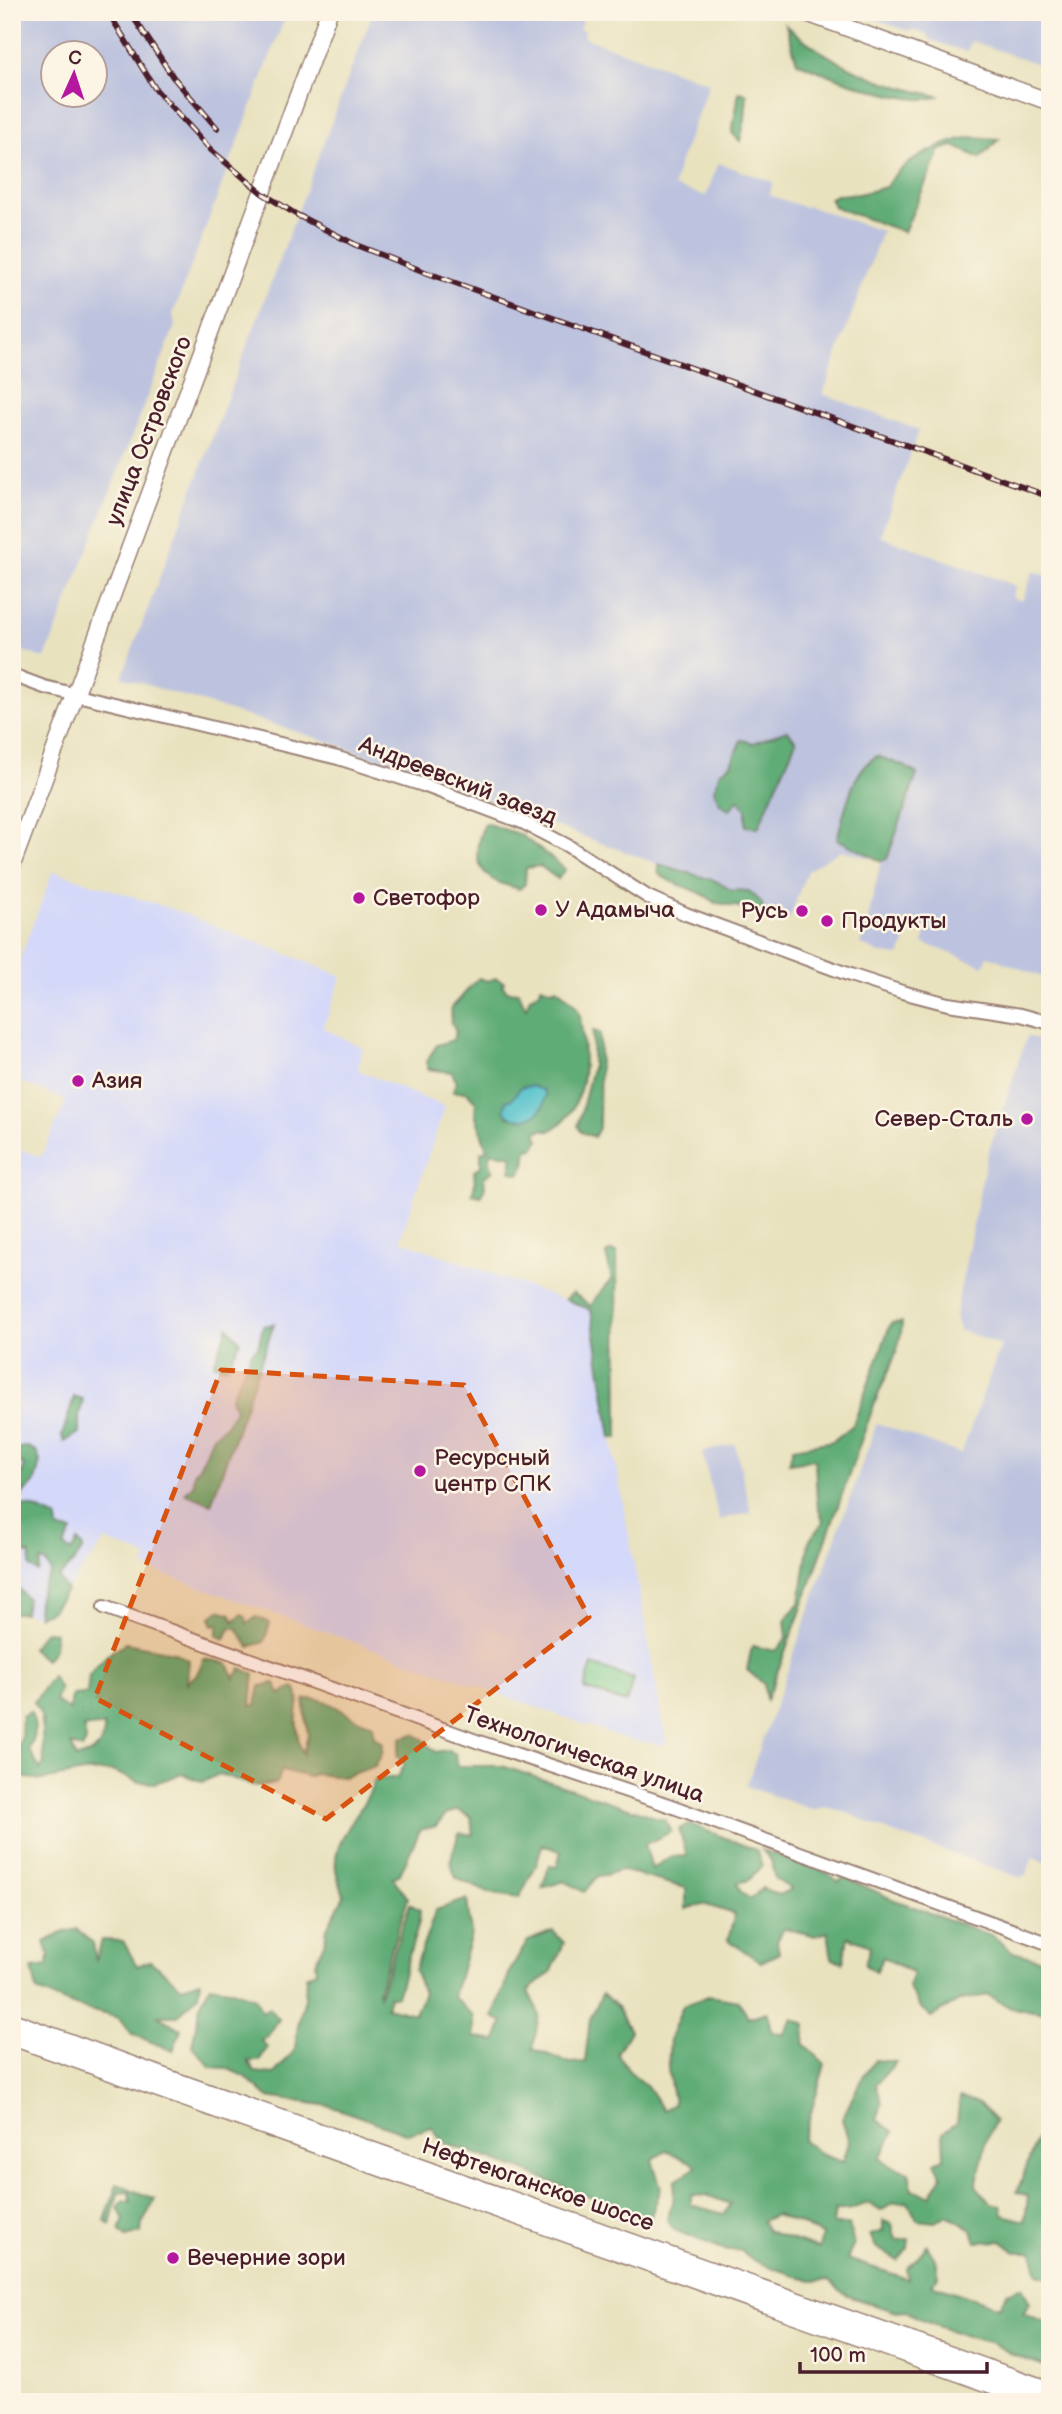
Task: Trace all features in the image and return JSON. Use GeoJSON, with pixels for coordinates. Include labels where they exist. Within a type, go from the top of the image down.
{"type":"FeatureCollection","features":[{"type":"Feature","properties":{"kind":"main road","name":"улица Островского"},"geometry":{"type":"LineString","coordinates":[[12,865],[329,12]]}},
{"type":"Feature","properties":{"kind":"main road"},"geometry":{"type":"LineString","coordinates":[[804,12],[1050,102]]}},
{"type":"Feature","properties":{"kind":"main road","name":"Нефтеюганское шоссе"},"geometry":{"type":"LineString","coordinates":[[12,2021],[1050,2390]]}},
{"type":"Feature","properties":{"kind":"main road","name":"Нефтеюганское шоссе"},"geometry":{"type":"LineString","coordinates":[[12,2037],[1040,2402]]}},
{"type":"Feature","properties":{"kind":"street","name":"Андреевский заезд"},"geometry":{"type":"LineString","coordinates":[[12,675],[44,687],[338,758],[423,785],[522,822],[568,846],[648,897],[698,919],[902,992],[948,1004],[1021,1014],[1050,1023]]}},
{"type":"Feature","properties":{"kind":"street","name":"Технологическая улица"},"geometry":{"type":"LineString","coordinates":[[104,1607],[479,1742],[660,1802],[1050,1944]]}},
{"type":"Feature","properties":{"kind":"highlighted area"},"geometry":{"type":"Polygon","coordinates":[[[221,1370],[464,1385],[589,1617],[326,1819],[95,1698],[221,1370]]]}},
{"type":"Feature","properties":{"kind":"shaded area"},"geometry":{"type":"Polygon","coordinates":[[[12,12],[287,12],[173,314],[175,326],[45,659],[12,647],[12,12]]]}},
{"type":"Feature","properties":{"kind":"shaded area"},"geometry":{"type":"Polygon","coordinates":[[[373,12],[561,12],[583,20],[579,29],[585,31],[583,37],[709,83],[677,170],[674,187],[706,196],[718,163],[773,182],[769,195],[882,231],[823,394],[919,430],[880,536],[1016,586],[1012,597],[1022,601],[1033,571],[1050,577],[1050,980],[988,956],[984,966],[923,943],[928,928],[913,922],[900,956],[882,954],[860,944],[881,861],[841,850],[807,871],[789,920],[659,874],[658,864],[326,741],[122,677],[373,12]]]}},
{"type":"Feature","properties":{"kind":"shaded area"},"geometry":{"type":"Polygon","coordinates":[[[857,12],[1050,12],[1050,68],[971,41],[967,52],[931,40],[927,35],[914,30],[908,31],[857,12]]]}},
{"type":"Feature","properties":{"kind":"shaded area"},"geometry":{"type":"Polygon","coordinates":[[[53,871],[172,909],[342,976],[323,1028],[363,1048],[358,1070],[445,1107],[400,1240],[591,1310],[611,1437],[667,1745],[629,1740],[144,1567],[148,1557],[105,1540],[51,1611],[38,1616],[12,1611],[12,1146],[41,1157],[66,1101],[12,1078],[12,980],[53,871]]]}},
{"type":"Feature","properties":{"kind":"shaded area"},"geometry":{"type":"Polygon","coordinates":[[[1027,1036],[1050,1044],[1050,1864],[1033,1857],[1026,1875],[1021,1878],[891,1832],[843,1811],[824,1807],[813,1810],[746,1786],[877,1423],[961,1454],[1001,1345],[959,1330],[955,1316],[986,1159],[1027,1036]]]}},
{"type":"Feature","properties":{"kind":"shaded area"},"geometry":{"type":"Polygon","coordinates":[[[735,1444],[751,1512],[719,1520],[702,1452],[735,1444]]]}},
{"type":"Feature","properties":{"kind":"green space"},"geometry":{"type":"Polygon","coordinates":[[[786,25],[820,51],[857,71],[897,86],[939,96],[927,99],[890,95],[797,62],[786,25]]]}},
{"type":"Feature","properties":{"kind":"green space"},"geometry":{"type":"Polygon","coordinates":[[[739,92],[747,94],[740,141],[732,133],[739,92]]]}},
{"type":"Feature","properties":{"kind":"green space"},"geometry":{"type":"Polygon","coordinates":[[[973,137],[999,139],[980,158],[954,146],[940,150],[904,232],[834,207],[830,198],[886,187],[902,169],[924,154],[973,137]]]}},
{"type":"Feature","properties":{"kind":"green space"},"geometry":{"type":"Polygon","coordinates":[[[787,730],[796,741],[758,828],[746,826],[746,809],[739,799],[729,810],[719,802],[714,790],[720,772],[731,764],[741,740],[754,743],[787,730]]]}},
{"type":"Feature","properties":{"kind":"green space"},"geometry":{"type":"Polygon","coordinates":[[[877,756],[917,774],[887,859],[881,861],[837,839],[855,781],[868,762],[877,756]]]}},
{"type":"Feature","properties":{"kind":"green space"},"geometry":{"type":"Polygon","coordinates":[[[485,823],[521,835],[565,869],[558,879],[540,866],[526,868],[525,884],[519,889],[495,881],[485,873],[478,860],[479,838],[485,823]]]}},
{"type":"Feature","properties":{"kind":"green space"},"geometry":{"type":"Polygon","coordinates":[[[658,864],[716,881],[731,890],[749,891],[761,902],[764,911],[715,903],[702,894],[666,879],[659,874],[658,864]]]}},
{"type":"Feature","properties":{"kind":"green space"},"geometry":{"type":"Polygon","coordinates":[[[479,978],[487,981],[496,978],[504,982],[502,985],[507,991],[518,992],[526,1008],[530,997],[540,992],[541,986],[552,990],[557,988],[579,1012],[584,1060],[581,1088],[570,1113],[550,1131],[542,1129],[536,1132],[539,1140],[534,1148],[527,1149],[525,1165],[519,1174],[510,1171],[513,1156],[491,1152],[489,1160],[493,1171],[484,1177],[485,1187],[481,1196],[472,1194],[474,1171],[481,1166],[481,1152],[487,1150],[475,1113],[476,1102],[467,1092],[453,1092],[456,1081],[452,1072],[428,1069],[426,1062],[437,1045],[453,1040],[456,1031],[451,1021],[451,1008],[479,978]],[[543,1100],[506,1101],[508,1116],[531,1116],[543,1107],[543,1100]]]}},
{"type":"Feature","properties":{"kind":"green space"},"geometry":{"type":"Polygon","coordinates":[[[593,1031],[600,1033],[599,1128],[594,1137],[581,1132],[578,1126],[592,1068],[593,1031]]]}},
{"type":"Feature","properties":{"kind":"green space"},"geometry":{"type":"Polygon","coordinates":[[[617,1252],[618,1438],[611,1437],[591,1310],[565,1299],[573,1293],[591,1306],[612,1280],[606,1254],[617,1252]]]}},
{"type":"Feature","properties":{"kind":"green space"},"geometry":{"type":"Polygon","coordinates":[[[902,1322],[895,1355],[766,1700],[764,1684],[747,1670],[752,1646],[776,1651],[787,1637],[785,1620],[800,1602],[809,1541],[823,1522],[817,1502],[815,1459],[789,1463],[793,1448],[833,1441],[853,1425],[891,1323],[902,1322]]]}},
{"type":"Feature","properties":{"kind":"green space"},"geometry":{"type":"Polygon","coordinates":[[[274,1324],[211,1504],[185,1493],[193,1485],[194,1473],[213,1436],[226,1425],[235,1410],[231,1397],[252,1352],[258,1347],[263,1326],[274,1324]]]}},
{"type":"Feature","properties":{"kind":"green space"},"geometry":{"type":"Polygon","coordinates":[[[228,1327],[240,1341],[228,1367],[214,1364],[228,1327]]]}},
{"type":"Feature","properties":{"kind":"green space"},"geometry":{"type":"Polygon","coordinates":[[[74,1397],[83,1399],[79,1433],[64,1442],[62,1436],[74,1397]]]}},
{"type":"Feature","properties":{"kind":"green space"},"geometry":{"type":"Polygon","coordinates":[[[25,1446],[36,1451],[40,1461],[35,1482],[21,1496],[12,1495],[12,1485],[17,1487],[24,1465],[12,1460],[12,1447],[18,1449],[25,1446]]]}},
{"type":"Feature","properties":{"kind":"green space"},"geometry":{"type":"Polygon","coordinates":[[[15,1505],[32,1507],[57,1518],[58,1529],[72,1531],[64,1546],[71,1552],[78,1541],[83,1548],[76,1560],[58,1578],[67,1590],[51,1611],[38,1616],[40,1593],[51,1572],[46,1563],[41,1561],[38,1572],[30,1567],[30,1554],[19,1553],[12,1565],[12,1510],[15,1505]]]}},
{"type":"Feature","properties":{"kind":"green space"},"geometry":{"type":"Polygon","coordinates":[[[12,1580],[27,1599],[24,1613],[12,1613],[12,1580]]]}},
{"type":"Feature","properties":{"kind":"green space"},"geometry":{"type":"Polygon","coordinates":[[[219,1610],[231,1614],[234,1621],[242,1614],[246,1617],[247,1624],[256,1617],[270,1623],[264,1642],[249,1647],[237,1628],[230,1628],[225,1639],[217,1635],[219,1624],[213,1625],[210,1618],[219,1610]]]}},
{"type":"Feature","properties":{"kind":"green space"},"geometry":{"type":"Polygon","coordinates":[[[45,1631],[55,1632],[54,1650],[45,1660],[31,1648],[45,1631]]]}},
{"type":"Feature","properties":{"kind":"green space"},"geometry":{"type":"Polygon","coordinates":[[[125,1643],[173,1652],[189,1660],[187,1683],[197,1674],[204,1659],[228,1663],[234,1679],[241,1668],[254,1674],[251,1706],[256,1705],[260,1686],[275,1683],[281,1695],[286,1690],[295,1688],[299,1698],[298,1735],[303,1754],[308,1735],[304,1700],[317,1699],[373,1725],[374,1737],[383,1743],[382,1754],[375,1766],[344,1777],[314,1774],[308,1777],[282,1770],[277,1783],[255,1786],[219,1774],[203,1782],[182,1774],[155,1783],[139,1782],[112,1771],[83,1772],[43,1780],[19,1777],[12,1783],[12,1755],[21,1740],[22,1716],[30,1711],[34,1721],[35,1730],[29,1750],[40,1769],[44,1763],[41,1715],[34,1702],[52,1676],[60,1689],[55,1701],[69,1710],[72,1695],[87,1694],[89,1675],[106,1656],[125,1643]],[[104,1726],[84,1727],[86,1742],[82,1749],[71,1744],[76,1758],[98,1748],[104,1726]]]}},
{"type":"Feature","properties":{"kind":"green space"},"geometry":{"type":"Polygon","coordinates":[[[592,1665],[634,1679],[626,1703],[584,1689],[592,1665]]]}},
{"type":"Feature","properties":{"kind":"green space"},"geometry":{"type":"Polygon","coordinates":[[[414,1734],[435,1752],[448,1750],[455,1754],[457,1766],[502,1766],[665,1820],[671,1832],[645,1844],[652,1869],[670,1857],[687,1856],[679,1829],[690,1824],[756,1850],[762,1866],[748,1880],[737,1883],[741,1893],[751,1899],[762,1888],[779,1895],[791,1889],[775,1879],[771,1860],[762,1850],[820,1868],[839,1882],[844,1877],[892,1899],[993,1936],[1013,1952],[1050,1962],[1050,2013],[1011,2008],[988,1995],[961,2000],[931,2017],[919,2006],[908,1987],[913,1973],[883,1957],[875,1972],[865,1965],[870,1946],[848,1937],[843,1962],[832,1959],[828,1932],[815,1936],[784,1928],[777,1941],[779,1953],[761,1962],[728,1940],[735,1914],[703,1904],[686,1909],[686,1888],[620,1870],[596,1878],[584,1892],[565,1881],[542,1888],[549,1866],[557,1867],[561,1851],[542,1845],[536,1865],[519,1898],[489,1893],[456,1878],[450,1862],[459,1833],[473,1835],[471,1817],[458,1810],[446,1814],[436,1826],[420,1830],[400,1874],[393,1878],[408,1898],[378,1991],[379,1995],[410,1904],[420,1910],[419,1922],[397,1996],[389,1996],[386,2007],[415,2014],[424,1992],[414,1971],[436,1910],[467,1899],[471,1934],[453,1997],[474,2017],[474,2037],[496,2041],[503,2022],[493,2017],[511,1969],[528,1941],[553,1931],[564,1943],[552,1971],[528,1991],[539,2014],[533,2049],[570,2063],[585,2062],[590,2019],[602,1994],[617,2007],[630,2031],[617,2053],[629,2071],[647,2086],[663,2110],[674,2104],[668,2069],[670,2038],[683,2006],[708,1996],[739,2001],[748,2018],[767,2012],[771,2031],[783,2035],[792,2019],[806,2024],[804,2044],[825,2064],[803,2140],[820,2154],[843,2162],[849,2142],[842,2119],[861,2080],[875,2060],[896,2062],[876,2084],[882,2103],[877,2120],[894,2132],[880,2158],[888,2165],[909,2172],[912,2190],[930,2196],[942,2176],[935,2162],[944,2158],[943,2132],[957,2122],[960,2097],[979,2103],[995,2121],[987,2138],[976,2186],[991,2203],[1001,2205],[1003,2215],[1025,2221],[1028,2196],[1017,2192],[1036,2141],[1050,2114],[1050,2278],[1038,2274],[1032,2252],[1015,2252],[1001,2241],[976,2242],[972,2230],[947,2215],[935,2222],[917,2220],[908,2202],[893,2203],[881,2211],[868,2203],[847,2210],[835,2210],[833,2225],[849,2225],[854,2244],[847,2259],[908,2279],[907,2269],[927,2246],[935,2259],[938,2277],[931,2284],[999,2307],[1007,2293],[1022,2287],[1030,2303],[1023,2313],[1050,2324],[1050,2368],[1013,2355],[993,2343],[924,2321],[906,2311],[896,2312],[848,2296],[827,2280],[811,2281],[751,2260],[742,2250],[728,2251],[674,2230],[667,2219],[673,2202],[675,2180],[697,2167],[666,2151],[652,2160],[661,2188],[649,2221],[520,2169],[442,2142],[432,2127],[408,2134],[330,2106],[267,2097],[244,2076],[226,2068],[211,2067],[192,2046],[200,2005],[210,1986],[255,1998],[262,2012],[269,2008],[279,2019],[267,2037],[261,2040],[267,2048],[259,2061],[248,2061],[255,2072],[274,2074],[295,2050],[305,1998],[306,1976],[316,1971],[315,1963],[325,1941],[327,1928],[344,1896],[336,1869],[339,1846],[375,1780],[398,1777],[405,1764],[397,1756],[401,1738],[414,1734]],[[691,2195],[691,2205],[724,2214],[731,2204],[708,2196],[691,2195]],[[775,2215],[762,2221],[767,2231],[819,2249],[822,2235],[775,2215]]]}},
{"type":"Feature","properties":{"kind":"green space"},"geometry":{"type":"Polygon","coordinates":[[[77,1929],[93,1943],[96,1961],[102,1940],[123,1941],[137,1966],[150,1961],[182,1987],[200,1981],[198,1995],[178,2016],[157,2016],[181,2029],[173,2051],[132,2034],[119,2018],[78,2007],[37,1991],[32,1968],[48,1966],[49,1955],[45,1942],[77,1929]]]}},
{"type":"Feature","properties":{"kind":"green space"},"geometry":{"type":"Polygon","coordinates":[[[117,2184],[155,2199],[142,2224],[141,2233],[126,2237],[119,2230],[124,2220],[118,2207],[124,2200],[131,2202],[130,2192],[118,2193],[110,2225],[105,2221],[117,2184]]]}},
{"type":"Feature","properties":{"kind":"green space"},"geometry":{"type":"Polygon","coordinates":[[[883,2221],[892,2224],[896,2240],[909,2239],[908,2248],[898,2261],[876,2247],[870,2235],[883,2231],[883,2221]]]}},
{"type":"Feature","properties":{"kind":"water"},"geometry":{"type":"Polygon","coordinates":[[[531,1086],[543,1090],[546,1095],[540,1111],[524,1119],[508,1114],[504,1110],[506,1101],[512,1099],[521,1087],[531,1086]]]}},
{"type":"Feature","properties":{"kind":"railway"},"geometry":{"type":"LineString","coordinates":[[108,12],[156,90],[211,150],[262,193],[297,215],[356,245],[425,272],[1050,497]]}},
{"type":"Feature","properties":{"kind":"railway"},"geometry":{"type":"LineString","coordinates":[[130,12],[173,77],[217,128]]}},
{"type":"Feature","properties":{"kind":"place","name":"Светофор"},"geometry":{"type":"Point","coordinates":[359,898]}},
{"type":"Feature","properties":{"kind":"place","name":"У Адамыча"},"geometry":{"type":"Point","coordinates":[541,910]}},
{"type":"Feature","properties":{"kind":"place","name":"Русь"},"geometry":{"type":"Point","coordinates":[802,911]}},
{"type":"Feature","properties":{"kind":"place","name":"Продукты"},"geometry":{"type":"Point","coordinates":[827,921]}},
{"type":"Feature","properties":{"kind":"place","name":"Азия"},"geometry":{"type":"Point","coordinates":[78,1081]}},
{"type":"Feature","properties":{"kind":"place","name":"Север-Сталь"},"geometry":{"type":"Point","coordinates":[1027,1119]}},
{"type":"Feature","properties":{"kind":"place","name":"Ресурсный центр СПК"},"geometry":{"type":"Point","coordinates":[420,1471]}},
{"type":"Feature","properties":{"kind":"place","name":"Вечерние зори"},"geometry":{"type":"Point","coordinates":[173,2258]}}]}
